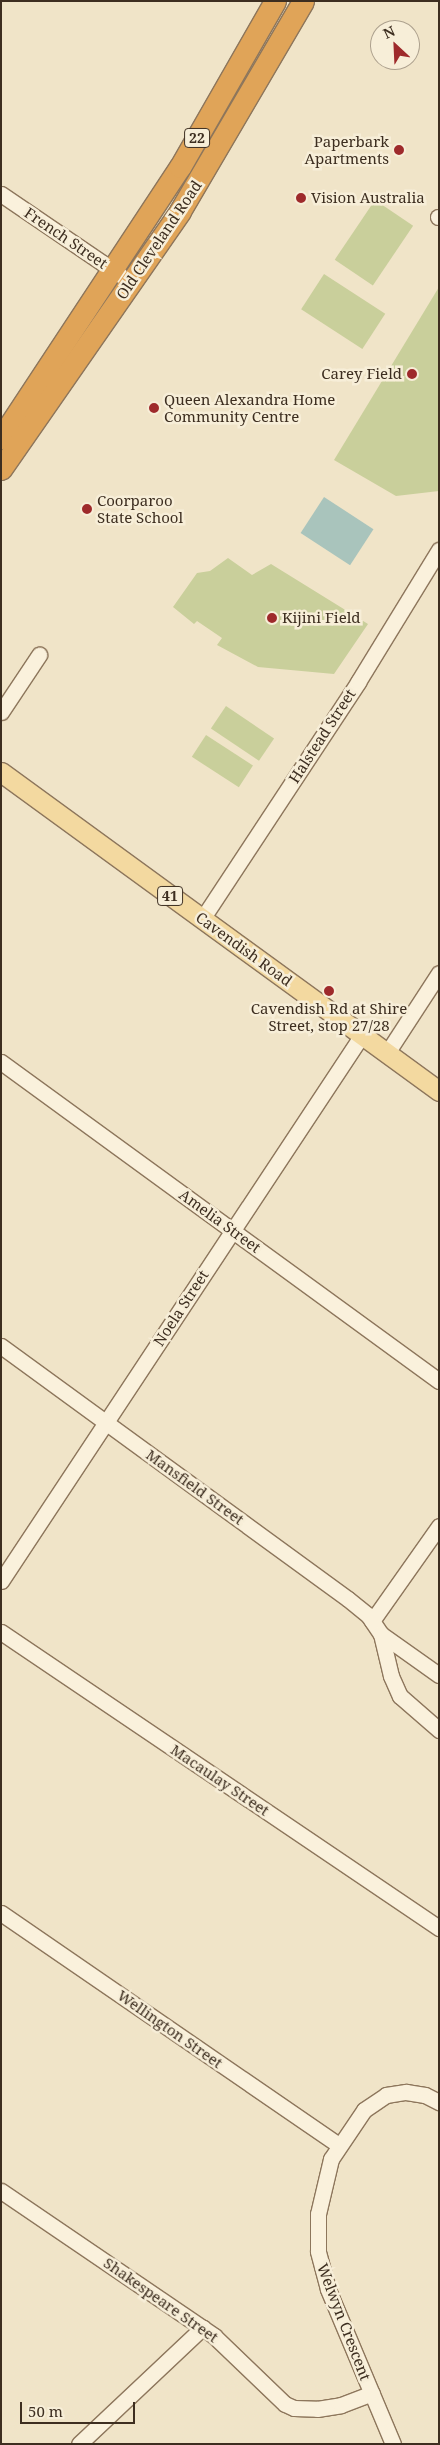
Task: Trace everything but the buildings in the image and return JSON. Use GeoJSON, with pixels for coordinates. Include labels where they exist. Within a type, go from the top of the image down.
{"type":"FeatureCollection","features":[{"type":"Feature","properties":{"kind":"highway","name":"Old Cleveland Road"},"geometry":{"type":"LineString","coordinates":[[1,438],[180,167],[275,1]]}},
{"type":"Feature","properties":{"kind":"highway","name":"Old Cleveland Road"},"geometry":{"type":"LineString","coordinates":[[1,469],[131,282],[208,166],[304,1]]}},
{"type":"Feature","properties":{"kind":"main road","name":"Cavendish Road"},"geometry":{"type":"LineString","coordinates":[[1,772],[439,1090]]}},
{"type":"Feature","properties":{"kind":"street","name":"French Street"},"geometry":{"type":"LineString","coordinates":[[1,194],[131,282]]}},
{"type":"Feature","properties":{"kind":"street","name":"Halstead Street"},"geometry":{"type":"LineString","coordinates":[[202,919],[358,682],[436,559]]}},
{"type":"Feature","properties":{"kind":"street"},"geometry":{"type":"LineString","coordinates":[[1,712],[39,655]]}},
{"type":"Feature","properties":{"kind":"street"},"geometry":{"type":"LineString","coordinates":[[387,1053],[439,973]]}},
{"type":"Feature","properties":{"kind":"street","name":"Noela Street"},"geometry":{"type":"LineString","coordinates":[[1,1581],[362,1035]]}},
{"type":"Feature","properties":{"kind":"street","name":"Amelia Street"},"geometry":{"type":"LineString","coordinates":[[1,1062],[439,1381]]}},
{"type":"Feature","properties":{"kind":"street","name":"Mansfield Street"},"geometry":{"type":"LineString","coordinates":[[1,1346],[348,1598],[372,1621],[381,1634]]}},
{"type":"Feature","properties":{"kind":"street"},"geometry":{"type":"LineString","coordinates":[[372,1621],[439,1526]]}},
{"type":"Feature","properties":{"kind":"street","name":"Macaulay Street"},"geometry":{"type":"LineString","coordinates":[[1,1632],[439,1928]]}},
{"type":"Feature","properties":{"kind":"street"},"geometry":{"type":"LineString","coordinates":[[381,1634],[439,1675]]}},
{"type":"Feature","properties":{"kind":"street"},"geometry":{"type":"LineString","coordinates":[[381,1634],[391,1676],[400,1696],[439,1730]]}},
{"type":"Feature","properties":{"kind":"street","name":"Wellington Street"},"geometry":{"type":"LineString","coordinates":[[1,1913],[338,2145]]}},
{"type":"Feature","properties":{"kind":"street","name":"Welwyn Crescent"},"geometry":{"type":"LineString","coordinates":[[393,2444],[328,2289],[318,2251],[322,2191],[338,2145],[364,2110],[386,2095],[416,2093],[439,2102]]}},
{"type":"Feature","properties":{"kind":"street","name":"Shakespeare Street"},"geometry":{"type":"LineString","coordinates":[[1,2191],[203,2327],[225,2345],[272,2394],[290,2407],[329,2408],[372,2392]]}},
{"type":"Feature","properties":{"kind":"street"},"geometry":{"type":"LineString","coordinates":[[79,2444],[203,2327]]}},
{"type":"Feature","properties":{"kind":"green space"},"geometry":{"type":"Polygon","coordinates":[[[375,200],[413,226],[373,285],[335,260],[375,200]]]}},
{"type":"Feature","properties":{"kind":"green space"},"geometry":{"type":"Polygon","coordinates":[[[324,274],[385,314],[362,349],[301,309],[324,274]]]}},
{"type":"Feature","properties":{"kind":"green space","name":"Carey Field"},"geometry":{"type":"Polygon","coordinates":[[[439,287],[439,491],[396,496],[334,460],[439,287]]]}},
{"type":"Feature","properties":{"kind":"green space","name":"Kijini Field"},"geometry":{"type":"Polygon","coordinates":[[[228,558],[252,575],[271,564],[368,624],[334,674],[258,667],[217,645],[222,638],[197,621],[194,624],[173,607],[197,573],[210,571],[228,558]]]}},
{"type":"Feature","properties":{"kind":"green space"},"geometry":{"type":"Polygon","coordinates":[[[226,706],[274,738],[259,761],[211,728],[226,706]]]}},
{"type":"Feature","properties":{"kind":"green space"},"geometry":{"type":"Polygon","coordinates":[[[206,735],[253,765],[239,787],[192,757],[206,735]]]}},
{"type":"Feature","properties":{"kind":"water"},"geometry":{"type":"Polygon","coordinates":[[[324,497],[373,529],[350,565],[301,533],[324,497]]]}},
{"type":"Feature","properties":{"kind":"place","name":"Paperbark Apartments"},"geometry":{"type":"Point","coordinates":[399,150]}},
{"type":"Feature","properties":{"kind":"place","name":"Vision Australia"},"geometry":{"type":"Point","coordinates":[301,198]}},
{"type":"Feature","properties":{"kind":"place","name":"Carey Field"},"geometry":{"type":"Point","coordinates":[412,374]}},
{"type":"Feature","properties":{"kind":"place","name":"Queen Alexandra Home Community Centre"},"geometry":{"type":"Point","coordinates":[154,408]}},
{"type":"Feature","properties":{"kind":"place","name":"Coorparoo State School"},"geometry":{"type":"Point","coordinates":[87,509]}},
{"type":"Feature","properties":{"kind":"place","name":"Kijini Field"},"geometry":{"type":"Point","coordinates":[272,618]}},
{"type":"Feature","properties":{"kind":"place","name":"Cavendish Rd at Shire Street, stop 27/28"},"geometry":{"type":"Point","coordinates":[329,991]}}]}
